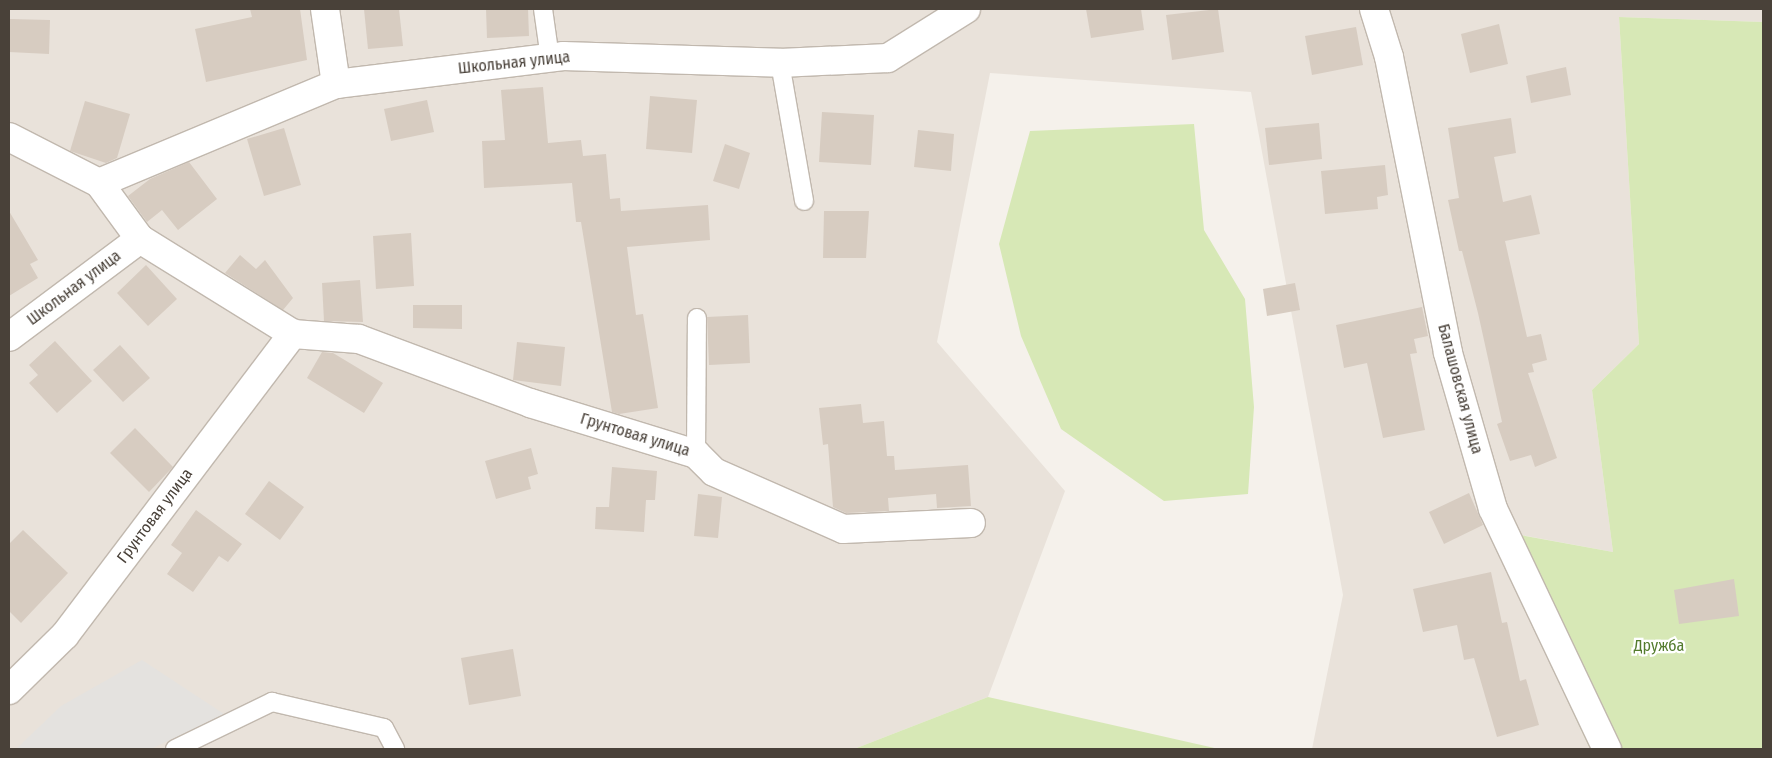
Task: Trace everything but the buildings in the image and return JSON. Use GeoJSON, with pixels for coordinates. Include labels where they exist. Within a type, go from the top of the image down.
{"type":"FeatureCollection","features":[{"type":"Feature","properties":{"kind":"street"},"geometry":{"type":"LineString","coordinates":[[325,9],[336,84]]}},
{"type":"Feature","properties":{"kind":"street","name":"Школьная улица"},"geometry":{"type":"LineString","coordinates":[[98,183],[336,84],[550,58],[780,64],[888,58],[966,9]]}},
{"type":"Feature","properties":{"kind":"street","name":"Балашовская улица"},"geometry":{"type":"LineString","coordinates":[[1374,9],[1389,57],[1448,353],[1493,509],[1607,749]]}},
{"type":"Feature","properties":{"kind":"street","name":"Грунтовая улица"},"geometry":{"type":"LineString","coordinates":[[9,137],[98,183],[140,239],[293,334],[359,339],[530,403],[696,454],[714,472],[843,529],[971,523]]}},
{"type":"Feature","properties":{"kind":"street","name":"Школьная улица"},"geometry":{"type":"LineString","coordinates":[[9,337],[140,239]]}},
{"type":"Feature","properties":{"kind":"street","name":"Грунтовая улица"},"geometry":{"type":"LineString","coordinates":[[9,690],[65,636],[293,334]]}},
{"type":"Feature","properties":{"kind":"lane"},"geometry":{"type":"LineString","coordinates":[[543,9],[550,58]]}},
{"type":"Feature","properties":{"kind":"lane"},"geometry":{"type":"LineString","coordinates":[[780,64],[804,201]]}},
{"type":"Feature","properties":{"kind":"lane"},"geometry":{"type":"LineString","coordinates":[[696,454],[697,318]]}},
{"type":"Feature","properties":{"kind":"lane"},"geometry":{"type":"LineString","coordinates":[[175,749],[272,702],[384,728],[395,749]]}},
{"type":"Feature","properties":{"kind":"shaded area"},"geometry":{"type":"Polygon","coordinates":[[[9,9],[1763,9],[1763,22],[1619,17],[1639,344],[1592,390],[1613,552],[1488,529],[1590,749],[1312,749],[1343,595],[1251,92],[990,73],[937,342],[1065,491],[988,697],[854,749],[9,749],[9,9]]]}},
{"type":"Feature","properties":{"kind":"shaded area"},"geometry":{"type":"Polygon","coordinates":[[[142,660],[224,714],[151,749],[16,749],[61,706],[142,660]]]}},
{"type":"Feature","properties":{"kind":"green space","name":"Дружба"},"geometry":{"type":"Polygon","coordinates":[[[1619,17],[1763,22],[1763,749],[1590,749],[1487,529],[1613,552],[1592,390],[1639,344],[1619,17]]]}},
{"type":"Feature","properties":{"kind":"green space"},"geometry":{"type":"Polygon","coordinates":[[[1194,124],[1204,230],[1245,299],[1254,407],[1248,494],[1164,501],[1061,429],[1021,336],[999,244],[1030,131],[1194,124]]]}},
{"type":"Feature","properties":{"kind":"green space"},"geometry":{"type":"Polygon","coordinates":[[[988,697],[1219,749],[854,749],[988,697]]]}}]}
